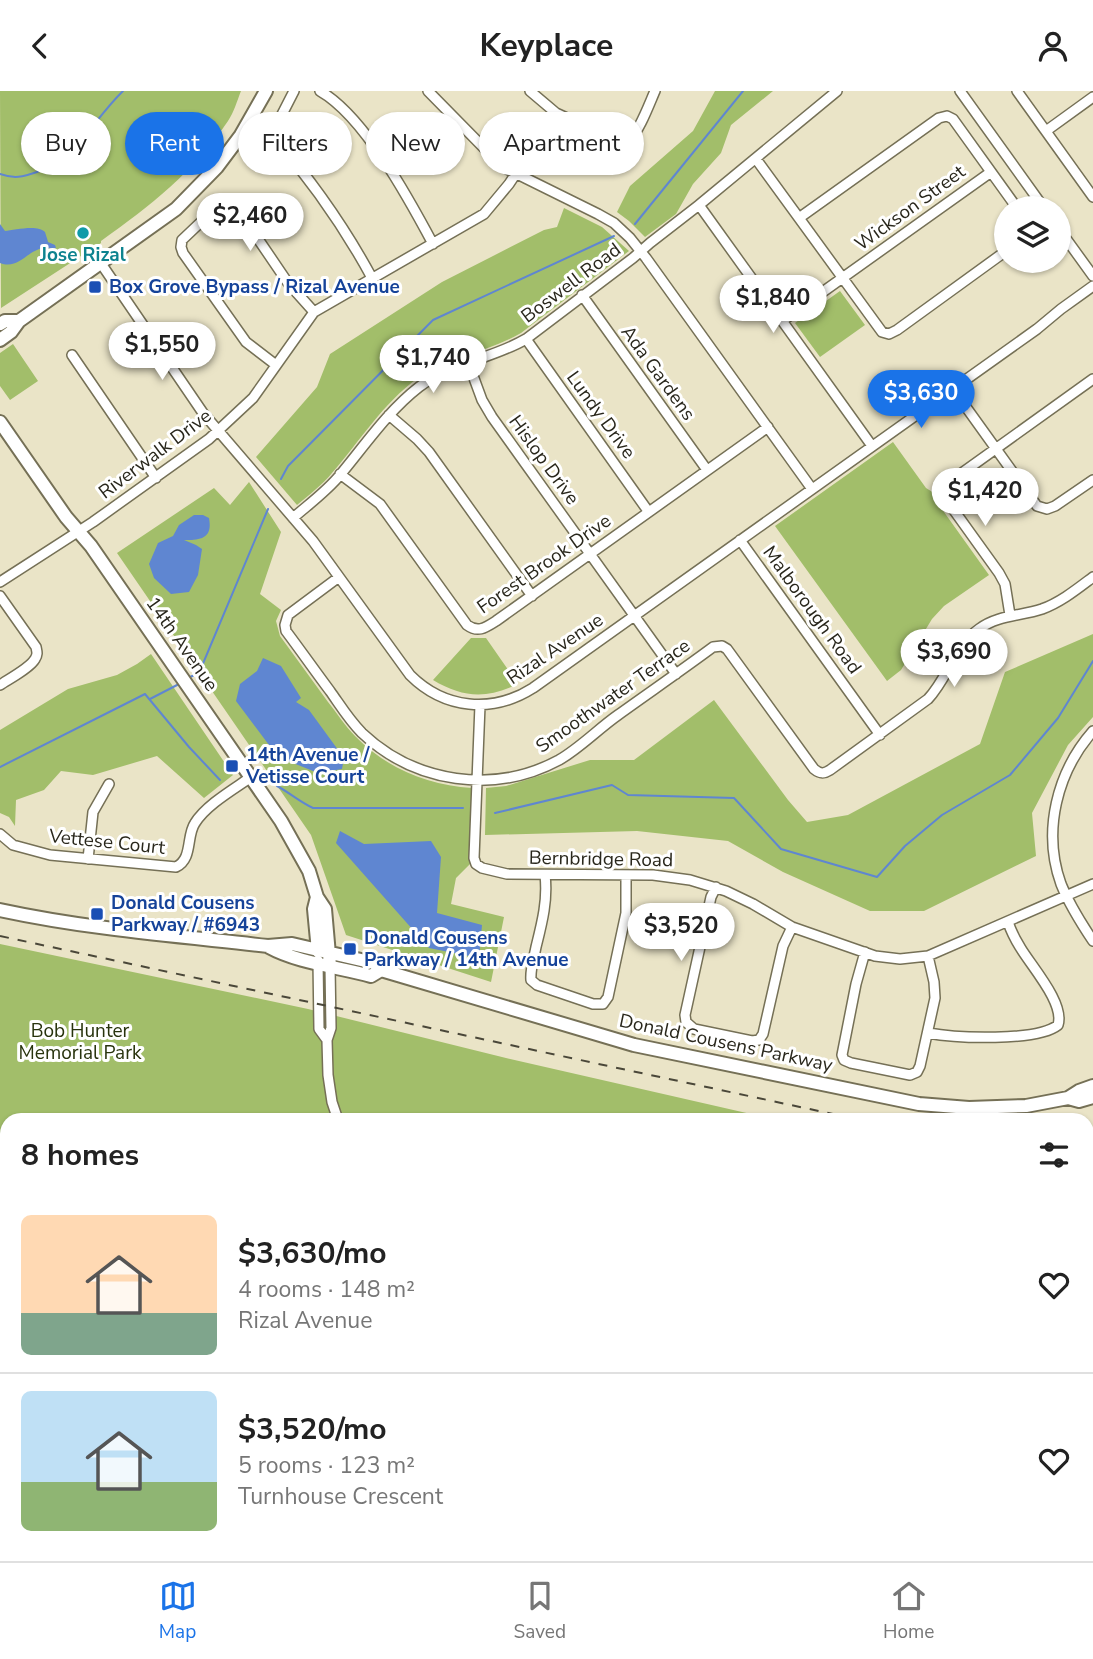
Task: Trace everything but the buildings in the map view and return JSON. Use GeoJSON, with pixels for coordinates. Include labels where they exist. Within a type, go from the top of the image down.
{"type":"FeatureCollection","features":[{"type":"Feature","properties":{"kind":"main road"},"geometry":{"type":"LineString","coordinates":[[0,340],[11,332],[19,321],[176,209],[200,186],[241,135],[267,91]]}},
{"type":"Feature","properties":{"kind":"main road"},"geometry":{"type":"LineString","coordinates":[[0,324],[5,320],[19,321]]}},
{"type":"Feature","properties":{"kind":"main road","name":"14th Avenue"},"geometry":{"type":"LineString","coordinates":[[0,422],[66,517],[98,556],[281,821],[309,871],[317,897],[325,909],[324,958]]}},
{"type":"Feature","properties":{"kind":"main road","name":"Donald Cousens Parkway"},"geometry":{"type":"LineString","coordinates":[[0,910],[84,925],[268,946],[277,952],[324,958],[371,976],[381,970],[634,1045],[919,1104],[969,1108],[1026,1106],[1068,1098],[1079,1090],[1093,1086]]}},
{"type":"Feature","properties":{"kind":"main road","name":"Donald Cousens Parkway"},"geometry":{"type":"LineString","coordinates":[[1068,1098],[1079,1101],[1093,1097]]}},
{"type":"Feature","properties":{"kind":"street"},"geometry":{"type":"LineString","coordinates":[[294,91],[274,130],[274,137],[316,190],[372,278]]}},
{"type":"Feature","properties":{"kind":"street"},"geometry":{"type":"LineString","coordinates":[[320,91],[359,126],[393,175],[433,244]]}},
{"type":"Feature","properties":{"kind":"street"},"geometry":{"type":"LineString","coordinates":[[428,91],[479,144]]}},
{"type":"Feature","properties":{"kind":"street"},"geometry":{"type":"LineString","coordinates":[[530,91],[555,112]]}},
{"type":"Feature","properties":{"kind":"street"},"geometry":{"type":"LineString","coordinates":[[644,114],[655,91]]}},
{"type":"Feature","properties":{"kind":"street","name":"Boswell Road"},"geometry":{"type":"LineString","coordinates":[[293,518],[322,493],[389,415],[420,386],[442,373],[526,339],[699,205],[837,91]]}},
{"type":"Feature","properties":{"kind":"street"},"geometry":{"type":"LineString","coordinates":[[960,91],[1035,196]]}},
{"type":"Feature","properties":{"kind":"street"},"geometry":{"type":"LineString","coordinates":[[1017,91],[1093,197]]}},
{"type":"Feature","properties":{"kind":"street"},"geometry":{"type":"LineString","coordinates":[[1046,131],[1093,97]]}},
{"type":"Feature","properties":{"kind":"street"},"geometry":{"type":"LineString","coordinates":[[799,218],[939,118],[947,116],[953,119],[1008,196]]}},
{"type":"Feature","properties":{"kind":"street"},"geometry":{"type":"LineString","coordinates":[[756,159],[882,332],[890,334],[994,260]]}},
{"type":"Feature","properties":{"kind":"street","name":"Wickson Street"},"geometry":{"type":"LineString","coordinates":[[782,321],[991,172]]}},
{"type":"Feature","properties":{"kind":"street","name":"Riverwalk Drive"},"geometry":{"type":"LineString","coordinates":[[0,582],[191,453],[246,405],[314,312],[484,214],[514,175]]}},
{"type":"Feature","properties":{"kind":"street"},"geometry":{"type":"LineString","coordinates":[[517,175],[598,214],[625,233],[641,251],[812,489]]}},
{"type":"Feature","properties":{"kind":"street"},"geometry":{"type":"LineString","coordinates":[[276,365],[252,348],[239,333],[183,253],[182,240],[222,202],[228,201],[235,205],[288,283],[314,312]]}},
{"type":"Feature","properties":{"kind":"street"},"geometry":{"type":"LineString","coordinates":[[699,205],[872,446]]}},
{"type":"Feature","properties":{"kind":"street"},"geometry":{"type":"LineString","coordinates":[[1071,246],[1093,277]]}},
{"type":"Feature","properties":{"kind":"street","name":"Rizal Avenue"},"geometry":{"type":"LineString","coordinates":[[100,262],[188,393],[217,431],[313,541],[414,678],[443,698],[480,705],[504,702],[524,694],[1037,329],[1093,286]]}},
{"type":"Feature","properties":{"kind":"street","name":"Ada Gardens"},"geometry":{"type":"LineString","coordinates":[[582,295],[707,470]]}},
{"type":"Feature","properties":{"kind":"street","name":"Lundy Drive"},"geometry":{"type":"LineString","coordinates":[[526,339],[648,511]]}},
{"type":"Feature","properties":{"kind":"street"},"geometry":{"type":"LineString","coordinates":[[72,355],[156,478]]}},
{"type":"Feature","properties":{"kind":"street","name":"Hislop Drive"},"geometry":{"type":"LineString","coordinates":[[468,362],[487,409],[676,674]]}},
{"type":"Feature","properties":{"kind":"street"},"geometry":{"type":"LineString","coordinates":[[1010,615],[1005,584],[948,502],[944,492],[948,483],[1093,379]]}},
{"type":"Feature","properties":{"kind":"street"},"geometry":{"type":"LineString","coordinates":[[953,389],[1037,506],[1047,509],[1055,506],[1093,480]]}},
{"type":"Feature","properties":{"kind":"street"},"geometry":{"type":"LineString","coordinates":[[389,415],[423,445],[532,596]]}},
{"type":"Feature","properties":{"kind":"street","name":"Forest Brook Drive"},"geometry":{"type":"LineString","coordinates":[[340,474],[380,504],[464,620],[471,628],[484,629],[768,427]]}},
{"type":"Feature","properties":{"kind":"street","name":"Malborough Road"},"geometry":{"type":"LineString","coordinates":[[740,540],[880,735]]}},
{"type":"Feature","properties":{"kind":"street","name":"Smoothwater Terrace"},"geometry":{"type":"LineString","coordinates":[[339,577],[288,615],[286,631],[351,721],[376,745],[400,761],[431,774],[459,780],[477,780],[514,777],[558,760],[713,647],[722,646],[727,649],[818,773],[822,774],[880,735],[933,694],[961,646],[972,634],[990,622],[1031,612],[1065,598],[1093,577]]}},
{"type":"Feature","properties":{"kind":"street"},"geometry":{"type":"LineString","coordinates":[[0,596],[36,647],[37,655],[30,665],[0,685]]}},
{"type":"Feature","properties":{"kind":"street","name":"Bernbridge Road"},"geometry":{"type":"LineString","coordinates":[[480,705],[474,858],[482,868],[500,873],[675,877],[716,887],[753,904],[792,927],[875,956],[896,959],[928,956],[1093,884]]}},
{"type":"Feature","properties":{"kind":"street"},"geometry":{"type":"LineString","coordinates":[[1093,731],[1079,749],[1060,788],[1053,835],[1061,884],[1072,908],[1093,941]]}},
{"type":"Feature","properties":{"kind":"street","name":"Vettese Court"},"geometry":{"type":"LineString","coordinates":[[0,834],[22,849],[50,855],[176,867],[185,859],[192,827],[197,819],[251,777]]}},
{"type":"Feature","properties":{"kind":"street"},"geometry":{"type":"LineString","coordinates":[[88,859],[93,812],[109,783]]}},
{"type":"Feature","properties":{"kind":"street"},"geometry":{"type":"LineString","coordinates":[[545,875],[545,906],[531,980],[537,985],[598,1005],[603,1004],[608,997],[624,923],[626,874]]}},
{"type":"Feature","properties":{"kind":"street"},"geometry":{"type":"LineString","coordinates":[[716,887],[711,897],[685,1015],[686,1022],[694,1029],[752,1041],[759,1040],[763,1034],[783,946],[792,927]]}},
{"type":"Feature","properties":{"kind":"street"},"geometry":{"type":"LineString","coordinates":[[928,1033],[949,1037],[997,1037],[1045,1031],[1058,1025],[1055,1003],[1008,922]]}},
{"type":"Feature","properties":{"kind":"street"},"geometry":{"type":"LineString","coordinates":[[865,952],[842,1055],[844,1060],[850,1063],[909,1075],[917,1072],[920,1066],[928,1033],[935,989],[928,956]]}},
{"type":"Feature","properties":{"kind":"street","name":"14th Avenue"},"geometry":{"type":"LineString","coordinates":[[324,958],[331,1028],[327,1040],[328,1075],[336,1113]]}},
{"type":"Feature","properties":{"kind":"green space"},"geometry":{"type":"Polygon","coordinates":[[[0,91],[241,91],[224,127],[224,112],[125,112],[125,175],[183,175],[101,243],[1,308],[0,91]]]}},
{"type":"Feature","properties":{"kind":"green space"},"geometry":{"type":"Polygon","coordinates":[[[715,91],[773,91],[731,125],[721,153],[693,184],[676,214],[645,237],[617,212],[630,186],[693,131],[715,91]]]}},
{"type":"Feature","properties":{"kind":"green space"},"geometry":{"type":"Polygon","coordinates":[[[564,208],[602,227],[629,251],[521,333],[443,364],[418,378],[383,411],[328,477],[297,505],[256,457],[317,387],[330,354],[442,282],[544,230],[557,227],[564,208]]]}},
{"type":"Feature","properties":{"kind":"green space"},"geometry":{"type":"Polygon","coordinates":[[[840,291],[865,325],[820,357],[795,323],[840,291]]]}},
{"type":"Feature","properties":{"kind":"green space"},"geometry":{"type":"Polygon","coordinates":[[[13,344],[38,381],[10,400],[0,386],[0,353],[13,344]]]}},
{"type":"Feature","properties":{"kind":"green space"},"geometry":{"type":"Polygon","coordinates":[[[893,442],[926,488],[934,493],[939,505],[989,575],[944,606],[932,619],[901,670],[887,681],[775,526],[893,442]]]}},
{"type":"Feature","properties":{"kind":"green space"},"geometry":{"type":"Polygon","coordinates":[[[249,482],[281,532],[260,594],[281,610],[276,621],[280,636],[344,724],[380,757],[408,773],[439,783],[472,788],[470,864],[456,878],[451,904],[504,917],[491,982],[346,935],[311,835],[117,553],[214,488],[230,505],[249,482]]]}},
{"type":"Feature","properties":{"kind":"green space"},"geometry":{"type":"Polygon","coordinates":[[[1093,634],[1093,717],[1068,745],[1032,813],[1036,856],[924,911],[870,911],[783,872],[728,841],[637,831],[485,835],[486,788],[506,786],[590,760],[634,760],[714,700],[807,822],[848,815],[980,744],[1005,672],[1093,634]]]}},
{"type":"Feature","properties":{"kind":"green space"},"geometry":{"type":"Polygon","coordinates":[[[471,638],[486,638],[518,684],[496,692],[475,694],[455,690],[433,680],[471,638]]]}},
{"type":"Feature","properties":{"kind":"green space"},"geometry":{"type":"Polygon","coordinates":[[[151,654],[233,775],[204,798],[157,756],[93,775],[61,771],[44,790],[16,800],[15,826],[9,817],[0,813],[0,730],[68,689],[117,675],[151,654]]]}},
{"type":"Feature","properties":{"kind":"green space","name":"Bob Hunter Memorial Park"},"geometry":{"type":"Polygon","coordinates":[[[0,944],[308,1009],[746,1113],[0,1113],[0,944]]]}},
{"type":"Feature","properties":{"kind":"water"},"geometry":{"type":"Polygon","coordinates":[[[0,224],[5,231],[26,228],[42,230],[48,242],[56,248],[38,250],[12,264],[0,263],[0,224]]]}},
{"type":"Feature","properties":{"kind":"water"},"geometry":{"type":"Polygon","coordinates":[[[194,515],[209,518],[210,525],[204,537],[184,540],[202,549],[198,575],[189,592],[171,594],[154,578],[149,564],[158,543],[173,536],[179,525],[194,515]]]}},
{"type":"Feature","properties":{"kind":"water"},"geometry":{"type":"Polygon","coordinates":[[[263,658],[281,666],[301,698],[296,702],[309,710],[344,758],[342,769],[318,773],[278,757],[236,701],[240,684],[257,671],[263,658]]]}},
{"type":"Feature","properties":{"kind":"water"},"geometry":{"type":"Polygon","coordinates":[[[340,831],[364,844],[431,841],[441,857],[437,913],[482,925],[479,958],[429,948],[336,843],[340,831]]]}},
{"type":"Feature","properties":{"kind":"waterway"},"geometry":{"type":"LineString","coordinates":[[0,174],[10,177],[23,176],[37,172],[64,157],[123,91]]}},
{"type":"Feature","properties":{"kind":"waterway"},"geometry":{"type":"LineString","coordinates":[[635,224],[743,91]]}},
{"type":"Feature","properties":{"kind":"waterway"},"geometry":{"type":"LineString","coordinates":[[281,479],[288,466],[433,320],[614,236]]}},
{"type":"Feature","properties":{"kind":"waterway"},"geometry":{"type":"LineString","coordinates":[[190,677],[199,673],[268,509]]}},
{"type":"Feature","properties":{"kind":"waterway"},"geometry":{"type":"LineString","coordinates":[[495,813],[612,785],[628,795],[734,798],[781,849],[877,877],[905,846],[942,815],[1010,775],[1058,718],[1093,661]]}},
{"type":"Feature","properties":{"kind":"waterway"},"geometry":{"type":"LineString","coordinates":[[150,699],[179,684]]}},
{"type":"Feature","properties":{"kind":"waterway"},"geometry":{"type":"LineString","coordinates":[[0,767],[145,694],[220,780]]}},
{"type":"Feature","properties":{"kind":"waterway"},"geometry":{"type":"LineString","coordinates":[[277,786],[313,808],[463,808]]}},
{"type":"Feature","properties":{"kind":"railway"},"geometry":{"type":"LineString","coordinates":[[0,936],[828,1113]]}},
{"type":"Feature","properties":{"kind":"place","name":"Jose Rizal"},"geometry":{"type":"Point","coordinates":[83,233]}},
{"type":"Feature","properties":{"kind":"place","name":"Box Grove Bypass / Rizal Avenue"},"geometry":{"type":"Point","coordinates":[95,287]}},
{"type":"Feature","properties":{"kind":"place","name":"14th Avenue / Vetisse Court"},"geometry":{"type":"Point","coordinates":[232,766]}},
{"type":"Feature","properties":{"kind":"place","name":"Donald Cousens Parkway / #6943"},"geometry":{"type":"Point","coordinates":[97,914]}},
{"type":"Feature","properties":{"kind":"place","name":"Donald Cousens Parkway / 14th Avenue"},"geometry":{"type":"Point","coordinates":[350,949]}}]}
